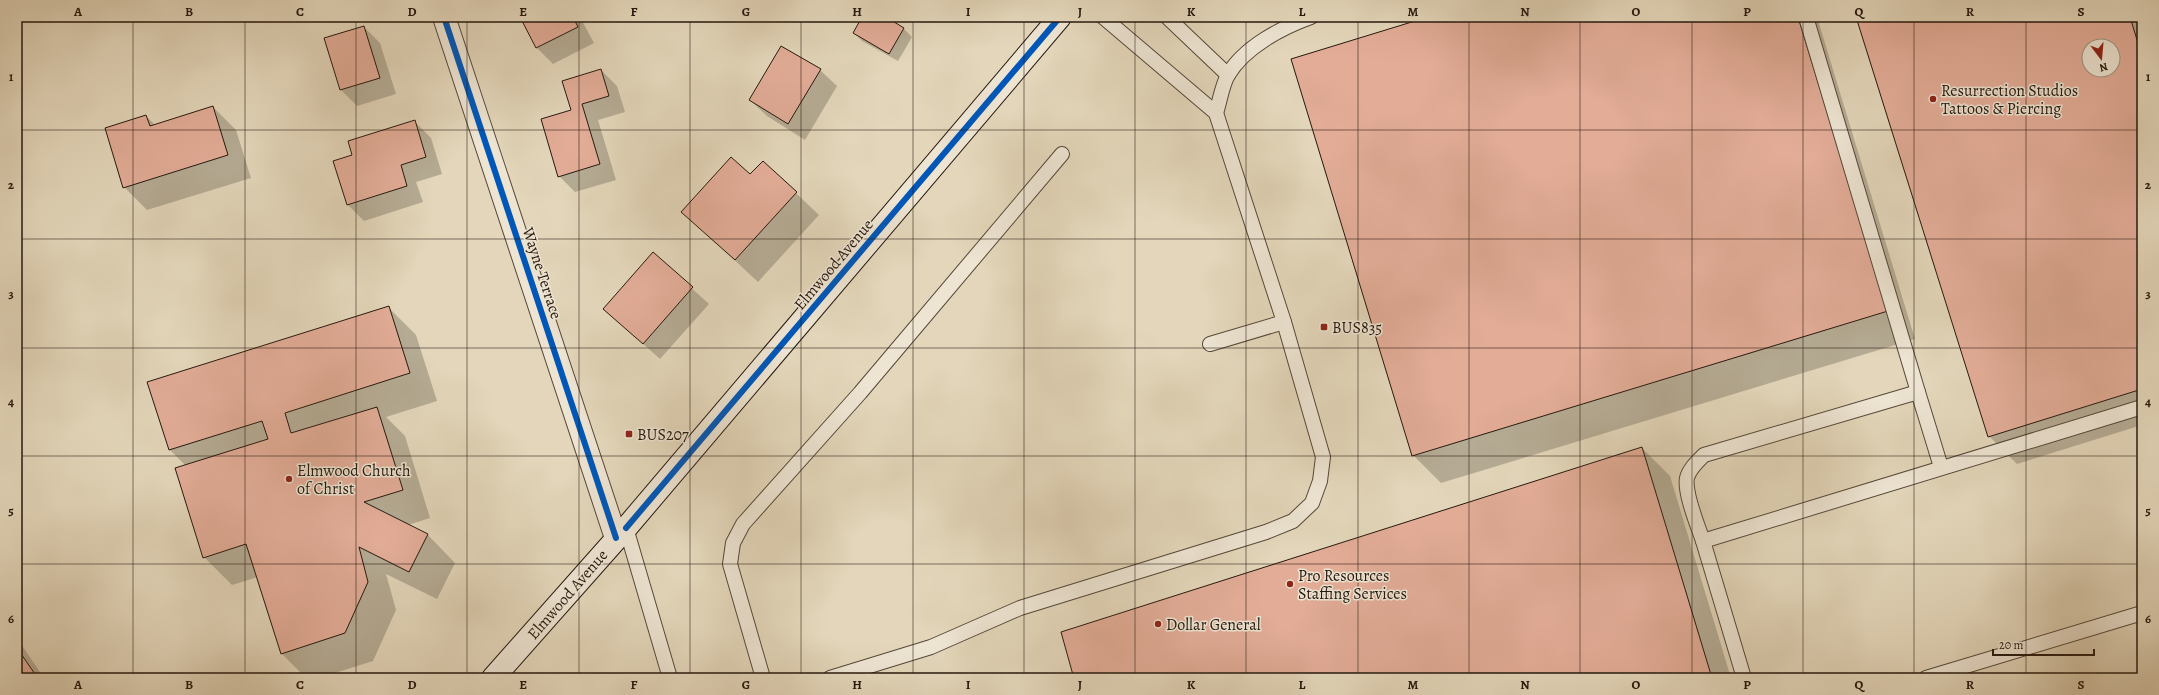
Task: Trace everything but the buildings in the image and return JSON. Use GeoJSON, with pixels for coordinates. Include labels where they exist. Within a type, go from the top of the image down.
{"type":"FeatureCollection","features":[{"type":"Feature","properties":{"kind":"main road","name":"Wayne Terrace"},"geometry":{"type":"LineString","coordinates":[[444,17],[621,533]]}},
{"type":"Feature","properties":{"kind":"main road","name":"Elmwood Avenue"},"geometry":{"type":"LineString","coordinates":[[493,678],[621,533],[1060,17]]}},
{"type":"Feature","properties":{"kind":"lane"},"geometry":{"type":"LineString","coordinates":[[830,678],[931,647],[1020,608],[1266,532],[1292,521],[1312,503],[1320,481],[1323,457],[1284,322],[1216,113],[1103,17]]}},
{"type":"Feature","properties":{"kind":"lane"},"geometry":{"type":"LineString","coordinates":[[1167,17],[1228,75]]}},
{"type":"Feature","properties":{"kind":"lane"},"geometry":{"type":"LineString","coordinates":[[1216,113],[1228,75],[1263,40],[1291,20],[1311,17]]}},
{"type":"Feature","properties":{"kind":"lane"},"geometry":{"type":"LineString","coordinates":[[1806,17],[1941,467]]}},
{"type":"Feature","properties":{"kind":"lane"},"geometry":{"type":"LineString","coordinates":[[764,678],[730,564],[733,543],[743,524],[793,469],[1062,154]]}},
{"type":"Feature","properties":{"kind":"lane"},"geometry":{"type":"LineString","coordinates":[[1210,344],[1284,322]]}},
{"type":"Feature","properties":{"kind":"lane"},"geometry":{"type":"LineString","coordinates":[[1744,678],[1690,500],[1687,478],[1695,464],[1704,456],[1918,392]]}},
{"type":"Feature","properties":{"kind":"lane"},"geometry":{"type":"LineString","coordinates":[[1703,541],[1941,467],[2142,407]]}},
{"type":"Feature","properties":{"kind":"lane"},"geometry":{"type":"LineString","coordinates":[[621,533],[670,678]]}},
{"type":"Feature","properties":{"kind":"lane"},"geometry":{"type":"LineString","coordinates":[[1926,678],[2142,613]]}},
{"type":"Feature","properties":{"kind":"cycle path"},"geometry":{"type":"LineString","coordinates":[[444,17],[616,538]]}},
{"type":"Feature","properties":{"kind":"cycle path"},"geometry":{"type":"LineString","coordinates":[[626,528],[1060,17]]}},
{"type":"Feature","properties":{"kind":"place","name":"Resurrection Studios Tattoos & Piercing"},"geometry":{"type":"Point","coordinates":[1933,99]}},
{"type":"Feature","properties":{"kind":"place","name":"BUS835"},"geometry":{"type":"Point","coordinates":[1324,327]}},
{"type":"Feature","properties":{"kind":"place","name":"BUS207"},"geometry":{"type":"Point","coordinates":[629,434]}},
{"type":"Feature","properties":{"kind":"place","name":"Elmwood Church of Christ"},"geometry":{"type":"Point","coordinates":[289,479]}},
{"type":"Feature","properties":{"kind":"place","name":"Pro Resources Staffing Services"},"geometry":{"type":"Point","coordinates":[1290,584]}},
{"type":"Feature","properties":{"kind":"place","name":"Dollar General"},"geometry":{"type":"Point","coordinates":[1158,624]}}]}
